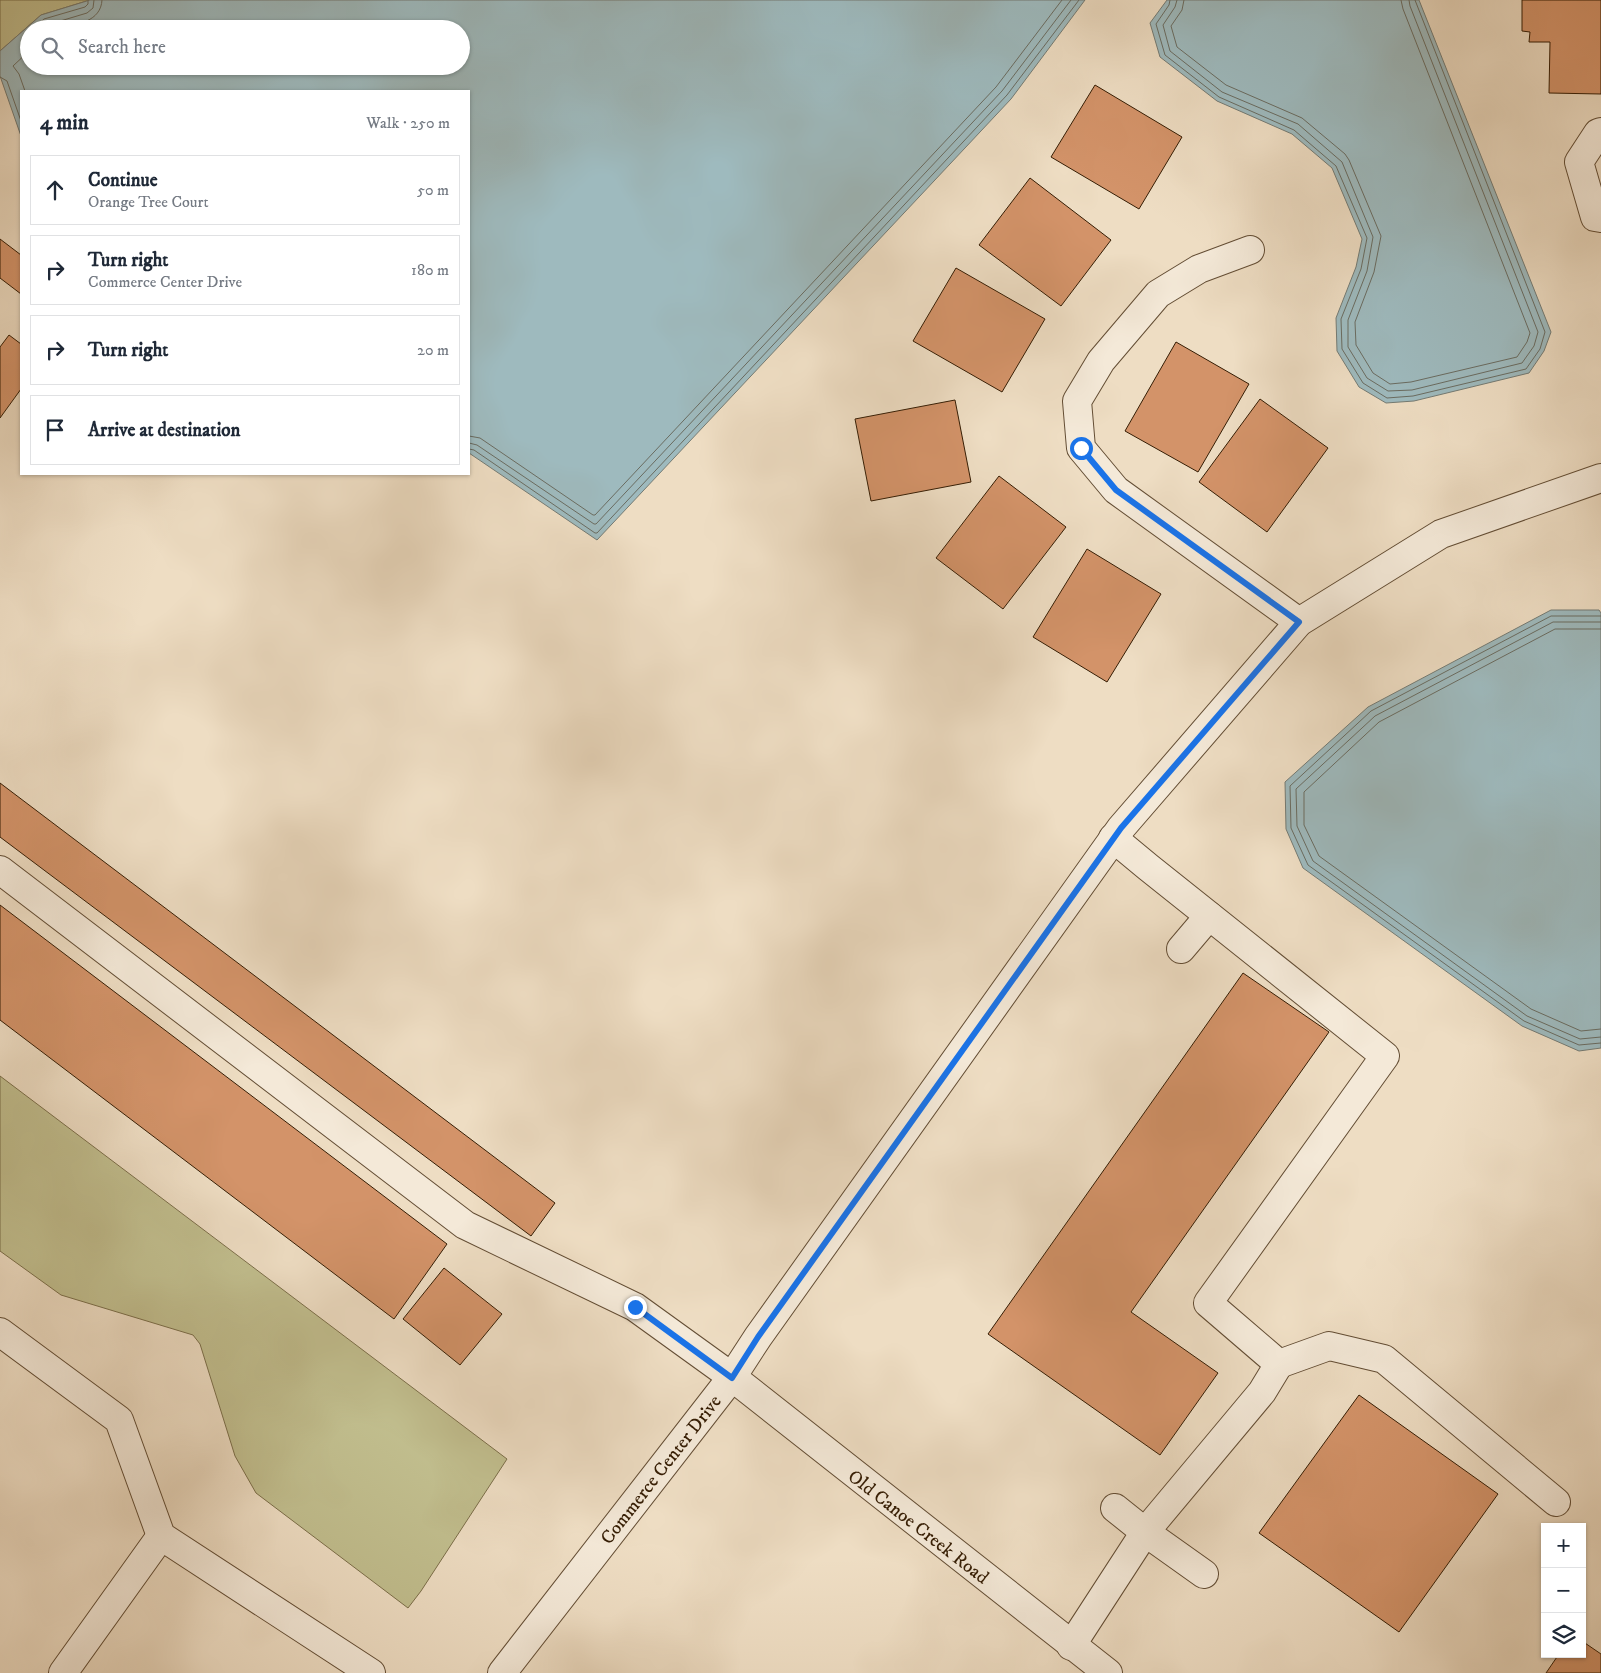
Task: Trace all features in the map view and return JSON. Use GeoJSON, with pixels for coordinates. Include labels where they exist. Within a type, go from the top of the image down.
{"type":"FeatureCollection","features":[{"type":"Feature","properties":{"kind":"street"},"geometry":{"type":"LineString","coordinates":[[1601,132],[1598,133],[1579,162],[1595,217],[1601,218]]}},
{"type":"Feature","properties":{"kind":"street"},"geometry":{"type":"LineString","coordinates":[[1250,250],[1199,269],[1158,294],[1101,361],[1077,401],[1081,448],[1116,490],[1299,622]]}},
{"type":"Feature","properties":{"kind":"street","name":"Commerce Center Drive"},"geometry":{"type":"LineString","coordinates":[[502,1673],[732,1378],[770,1321],[1113,838],[1299,622],[1441,534],[1601,478]]}},
{"type":"Feature","properties":{"kind":"street"},"geometry":{"type":"LineString","coordinates":[[1113,838],[1385,1056],[1208,1303],[1279,1364]]}},
{"type":"Feature","properties":{"kind":"street","name":"Old Canoe Creek Road"},"geometry":{"type":"LineString","coordinates":[[0,870],[464,1225],[635,1307],[732,1378],[1071,1646],[1108,1673]]}},
{"type":"Feature","properties":{"kind":"street"},"geometry":{"type":"LineString","coordinates":[[1181,949],[1209,916]]}},
{"type":"Feature","properties":{"kind":"street"},"geometry":{"type":"LineString","coordinates":[[0,1332],[119,1420],[161,1536],[371,1673]]}},
{"type":"Feature","properties":{"kind":"street"},"geometry":{"type":"LineString","coordinates":[[1071,1646],[1145,1532],[1262,1392],[1279,1364],[1329,1346],[1384,1359],[1556,1502]]}},
{"type":"Feature","properties":{"kind":"street"},"geometry":{"type":"LineString","coordinates":[[1115,1508],[1204,1574]]}},
{"type":"Feature","properties":{"kind":"street"},"geometry":{"type":"LineString","coordinates":[[63,1673],[161,1536]]}},
{"type":"Feature","properties":{"kind":"shaded area"},"geometry":{"type":"Polygon","coordinates":[[[0,0],[90,0],[41,15],[35,20],[20,20],[20,33],[0,51],[0,0]]]}},
{"type":"Feature","properties":{"kind":"shaded area"},"geometry":{"type":"Polygon","coordinates":[[[0,1076],[507,1459],[408,1608],[256,1493],[235,1456],[200,1344],[193,1335],[61,1295],[0,1251],[0,1076]]]}},
{"type":"Feature","properties":{"kind":"water"},"geometry":{"type":"Polygon","coordinates":[[[90,0],[1085,0],[1011,99],[597,540],[470,454],[470,90],[20,90],[20,133],[0,76],[0,51],[20,33],[20,75],[470,75],[470,20],[35,20],[41,15],[90,0]]]}},
{"type":"Feature","properties":{"kind":"water"},"geometry":{"type":"Polygon","coordinates":[[[1167,0],[1419,0],[1551,332],[1544,351],[1529,373],[1414,401],[1386,403],[1359,387],[1337,351],[1336,318],[1356,267],[1362,239],[1332,168],[1292,134],[1217,101],[1160,57],[1150,23],[1167,0]]]}},
{"type":"Feature","properties":{"kind":"water"},"geometry":{"type":"Polygon","coordinates":[[[1551,610],[1599,610],[1601,613],[1601,1048],[1579,1051],[1522,1026],[1303,868],[1286,829],[1285,782],[1368,707],[1551,610]]]}},
{"type":"Feature","properties":{"kind":"building"},"geometry":{"type":"Polygon","coordinates":[[[1522,0],[1601,0],[1601,94],[1549,93],[1550,42],[1529,42],[1530,32],[1522,31],[1522,0]]]}},
{"type":"Feature","properties":{"kind":"building"},"geometry":{"type":"Polygon","coordinates":[[[1095,85],[1182,137],[1139,209],[1051,157],[1095,85]]]}},
{"type":"Feature","properties":{"kind":"building"},"geometry":{"type":"Polygon","coordinates":[[[1030,178],[1111,240],[1061,306],[979,245],[1030,178]]]}},
{"type":"Feature","properties":{"kind":"building"},"geometry":{"type":"Polygon","coordinates":[[[0,239],[20,254],[20,293],[0,278],[0,239]]]}},
{"type":"Feature","properties":{"kind":"building"},"geometry":{"type":"Polygon","coordinates":[[[956,268],[1045,319],[1002,392],[913,341],[956,268]]]}},
{"type":"Feature","properties":{"kind":"building"},"geometry":{"type":"Polygon","coordinates":[[[9,335],[20,343],[20,390],[0,418],[0,347],[9,335]]]}},
{"type":"Feature","properties":{"kind":"building"},"geometry":{"type":"Polygon","coordinates":[[[1176,342],[1249,384],[1198,472],[1125,431],[1176,342]]]}},
{"type":"Feature","properties":{"kind":"building"},"geometry":{"type":"Polygon","coordinates":[[[1260,399],[1328,448],[1267,532],[1199,482],[1260,399]]]}},
{"type":"Feature","properties":{"kind":"building"},"geometry":{"type":"Polygon","coordinates":[[[955,400],[971,482],[871,501],[855,419],[955,400]]]}},
{"type":"Feature","properties":{"kind":"building"},"geometry":{"type":"Polygon","coordinates":[[[999,476],[1066,527],[1003,609],[936,558],[999,476]]]}},
{"type":"Feature","properties":{"kind":"building"},"geometry":{"type":"Polygon","coordinates":[[[1087,549],[1161,594],[1107,682],[1033,637],[1087,549]]]}},
{"type":"Feature","properties":{"kind":"building"},"geometry":{"type":"Polygon","coordinates":[[[0,783],[555,1203],[531,1236],[0,837],[0,783]]]}},
{"type":"Feature","properties":{"kind":"building"},"geometry":{"type":"Polygon","coordinates":[[[0,905],[447,1244],[394,1319],[0,1020],[0,905]]]}},
{"type":"Feature","properties":{"kind":"building"},"geometry":{"type":"Polygon","coordinates":[[[1243,973],[1329,1032],[1131,1312],[1218,1373],[1160,1455],[988,1334],[1243,973]]]}},
{"type":"Feature","properties":{"kind":"building"},"geometry":{"type":"Polygon","coordinates":[[[444,1268],[502,1314],[460,1365],[403,1319],[444,1268]]]}},
{"type":"Feature","properties":{"kind":"building"},"geometry":{"type":"Polygon","coordinates":[[[1359,1395],[1498,1494],[1399,1632],[1259,1533],[1359,1395]]]}},
{"type":"Feature","properties":{"kind":"building"},"geometry":{"type":"Polygon","coordinates":[[[1586,1644],[1601,1654],[1601,1673],[1546,1673],[1556,1658],[1586,1658],[1586,1644]]]}},
{"type":"Feature","properties":{"kind":"route"},"geometry":{"type":"LineString","coordinates":[[635,1307],[732,1378],[758,1337],[1121,828],[1299,622],[1116,490],[1081,448]]}}]}
